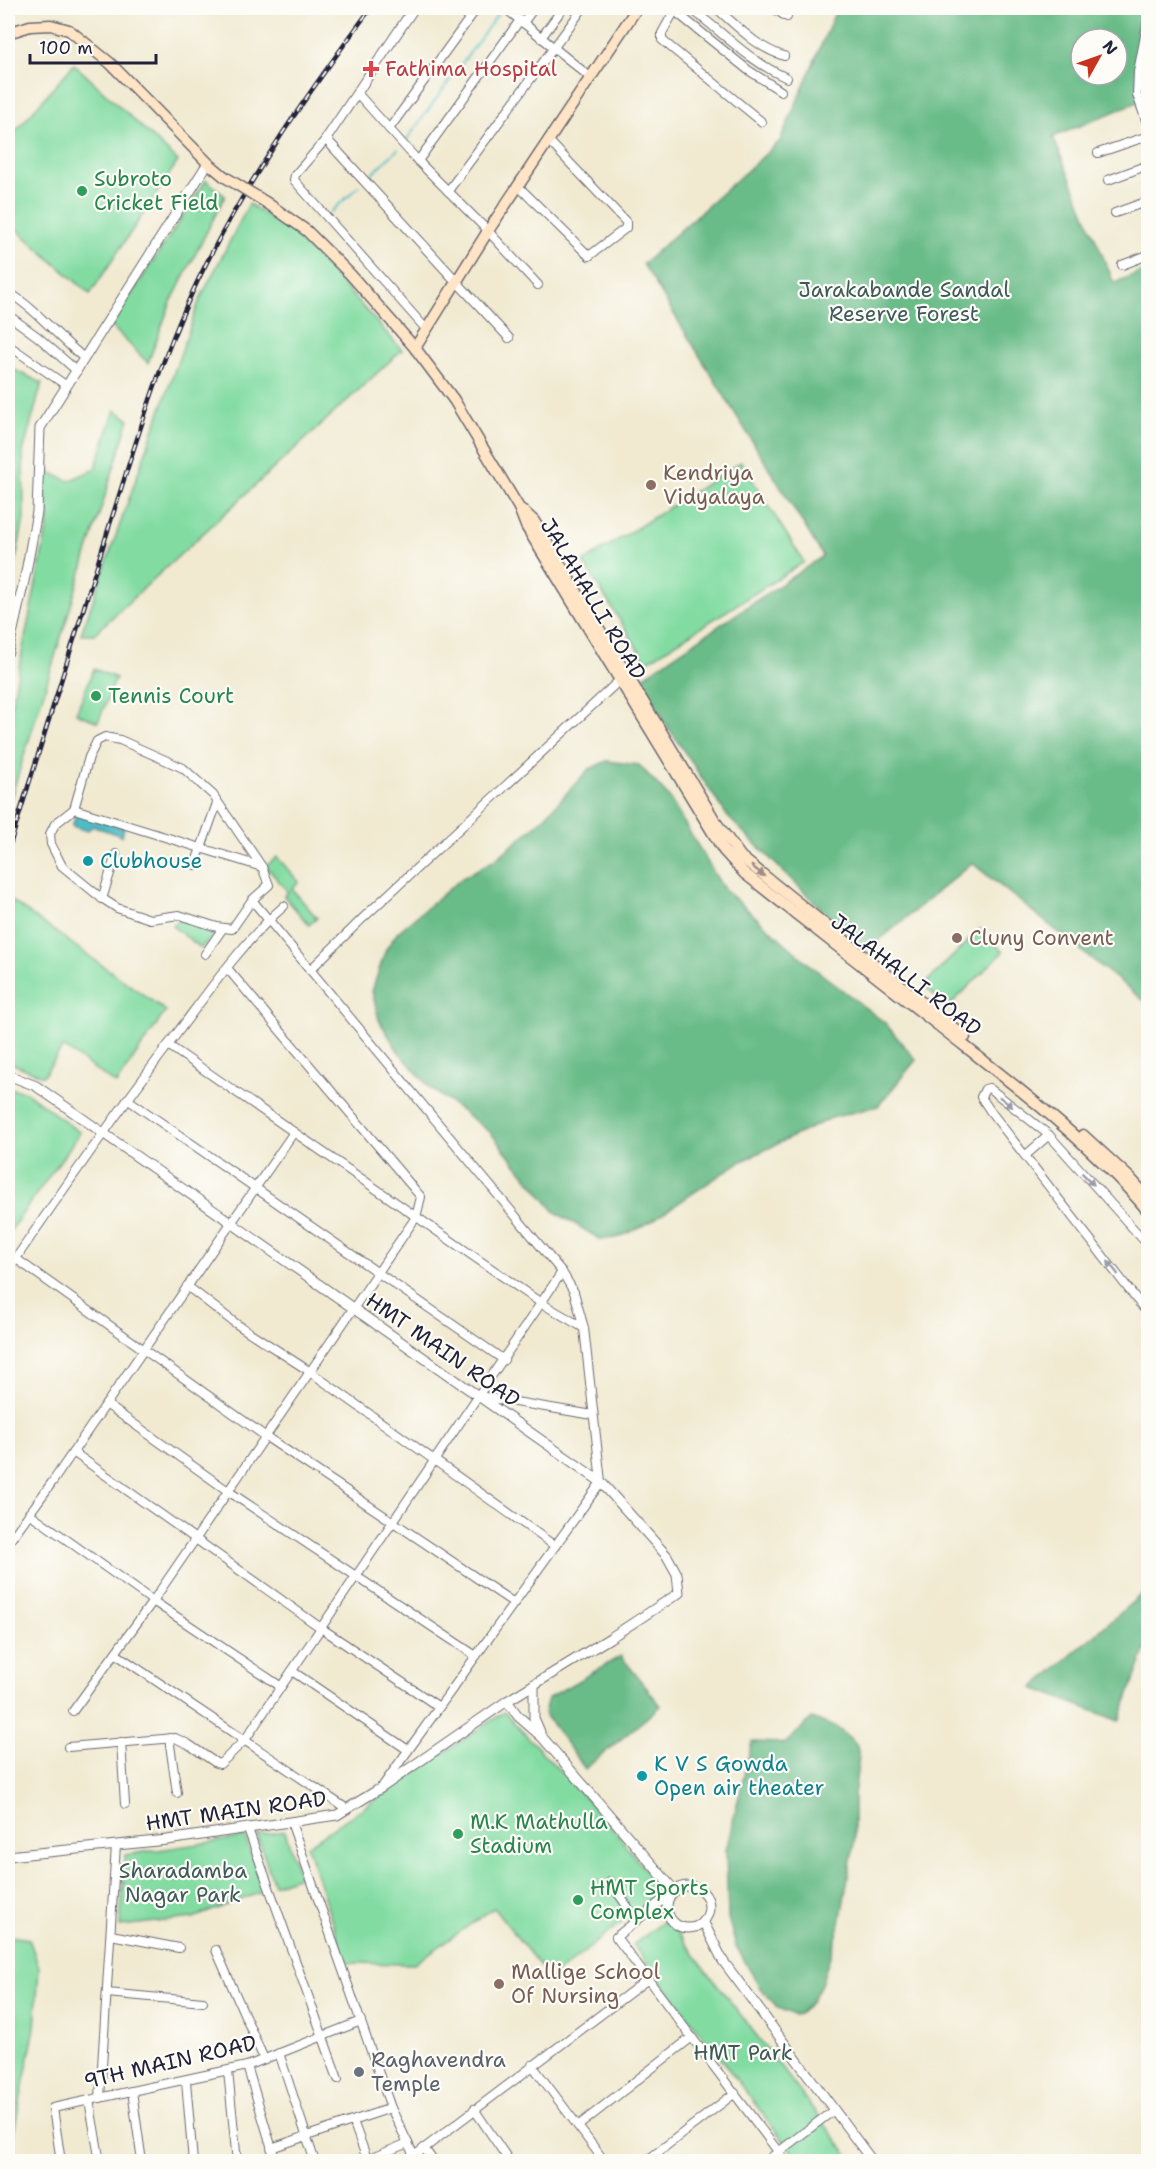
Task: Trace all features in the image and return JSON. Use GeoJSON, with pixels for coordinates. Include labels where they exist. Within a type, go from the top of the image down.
{"type":"FeatureCollection","features":[{"type":"Feature","properties":{"kind":"main road"},"geometry":{"type":"LineString","coordinates":[[415,348],[488,231],[637,8]]}},
{"type":"Feature","properties":{"kind":"main road","name":"JALAHALLI ROAD"},"geometry":{"type":"LineString","coordinates":[[8,33],[30,26],[51,25],[69,30],[110,63],[208,163],[225,177],[307,231],[350,274],[415,348],[454,400],[519,508],[526,526],[622,678],[724,851],[744,873],[793,905],[1053,1118],[1119,1179],[1149,1211]]}},
{"type":"Feature","properties":{"kind":"main road"},"geometry":{"type":"LineString","coordinates":[[793,905],[1049,1106],[1095,1145],[1149,1198]]}},
{"type":"Feature","properties":{"kind":"street"},"geometry":{"type":"LineString","coordinates":[[414,8],[326,139],[295,175],[294,180],[426,329]]}},
{"type":"Feature","properties":{"kind":"street"},"geometry":{"type":"LineString","coordinates":[[389,129],[477,8]]}},
{"type":"Feature","properties":{"kind":"street"},"geometry":{"type":"LineString","coordinates":[[506,8],[591,77]]}},
{"type":"Feature","properties":{"kind":"street"},"geometry":{"type":"LineString","coordinates":[[418,161],[521,22],[534,8]]}},
{"type":"Feature","properties":{"kind":"street"},"geometry":{"type":"LineString","coordinates":[[542,38],[563,8]]}},
{"type":"Feature","properties":{"kind":"street"},"geometry":{"type":"LineString","coordinates":[[448,191],[583,8]]}},
{"type":"Feature","properties":{"kind":"street"},"geometry":{"type":"LineString","coordinates":[[762,122],[662,40],[662,33],[673,8],[748,70],[781,91]]}},
{"type":"Feature","properties":{"kind":"street"},"geometry":{"type":"LineString","coordinates":[[690,8],[766,69],[787,78]]}},
{"type":"Feature","properties":{"kind":"street"},"geometry":{"type":"LineString","coordinates":[[716,8],[763,46],[784,56]]}},
{"type":"Feature","properties":{"kind":"street"},"geometry":{"type":"LineString","coordinates":[[773,8],[787,17]]}},
{"type":"Feature","properties":{"kind":"street"},"geometry":{"type":"LineString","coordinates":[[1149,20],[1138,72],[1137,95],[1149,126]]}},
{"type":"Feature","properties":{"kind":"street"},"geometry":{"type":"LineString","coordinates":[[357,93],[418,161],[538,285]]}},
{"type":"Feature","properties":{"kind":"street"},"geometry":{"type":"LineString","coordinates":[[1098,153],[1149,136]]}},
{"type":"Feature","properties":{"kind":"street"},"geometry":{"type":"LineString","coordinates":[[326,139],[508,338]]}},
{"type":"Feature","properties":{"kind":"street"},"geometry":{"type":"LineString","coordinates":[[518,186],[589,256],[626,228],[626,222],[548,140]]}},
{"type":"Feature","properties":{"kind":"street"},"geometry":{"type":"LineString","coordinates":[[8,652],[27,572],[37,512],[40,428],[208,163]]}},
{"type":"Feature","properties":{"kind":"street"},"geometry":{"type":"LineString","coordinates":[[1108,180],[1149,165]]}},
{"type":"Feature","properties":{"kind":"street"},"geometry":{"type":"LineString","coordinates":[[1115,213],[1149,201]]}},
{"type":"Feature","properties":{"kind":"street"},"geometry":{"type":"LineString","coordinates":[[1122,265],[1149,255]]}},
{"type":"Feature","properties":{"kind":"street"},"geometry":{"type":"LineString","coordinates":[[8,292],[26,305],[60,339],[84,358]]}},
{"type":"Feature","properties":{"kind":"street"},"geometry":{"type":"LineString","coordinates":[[8,315],[38,337],[77,371]]}},
{"type":"Feature","properties":{"kind":"street"},"geometry":{"type":"LineString","coordinates":[[8,345],[67,386]]}},
{"type":"Feature","properties":{"kind":"street"},"geometry":{"type":"LineString","coordinates":[[310,970],[622,678]]}},
{"type":"Feature","properties":{"kind":"street"},"geometry":{"type":"LineString","coordinates":[[105,737],[120,740],[183,768],[213,795],[262,867],[269,885],[252,900],[232,928],[179,915],[150,919],[117,908],[62,866],[51,844],[51,834],[55,824],[74,809],[89,757],[97,741],[105,737]]}},
{"type":"Feature","properties":{"kind":"street"},"geometry":{"type":"LineString","coordinates":[[195,865],[217,802]]}},
{"type":"Feature","properties":{"kind":"street"},"geometry":{"type":"LineString","coordinates":[[74,809],[262,867]]}},
{"type":"Feature","properties":{"kind":"street"},"geometry":{"type":"LineString","coordinates":[[102,898],[116,854]]}},
{"type":"Feature","properties":{"kind":"street"},"geometry":{"type":"LineString","coordinates":[[252,900],[562,1272],[574,1292],[584,1328],[601,1482],[381,1788]]}},
{"type":"Feature","properties":{"kind":"street"},"geometry":{"type":"LineString","coordinates":[[8,1270],[102,1132],[226,968],[268,919],[284,906]]}},
{"type":"Feature","properties":{"kind":"street"},"geometry":{"type":"LineString","coordinates":[[205,954],[223,927]]}},
{"type":"Feature","properties":{"kind":"street"},"geometry":{"type":"LineString","coordinates":[[73,1711],[153,1601],[416,1217],[421,1197],[226,968]]}},
{"type":"Feature","properties":{"kind":"street"},"geometry":{"type":"LineString","coordinates":[[168,1045],[541,1304],[584,1328]]}},
{"type":"Feature","properties":{"kind":"street","name":"HMT MAIN ROAD"},"geometry":{"type":"LineString","coordinates":[[8,1075],[36,1086],[601,1482],[667,1556],[677,1574],[679,1593],[507,1701],[381,1788],[337,1815],[248,1829],[8,1856]]}},
{"type":"Feature","properties":{"kind":"street"},"geometry":{"type":"LineString","coordinates":[[1149,1245],[1049,1135],[989,1088],[985,1089],[981,1097],[1149,1314]]}},
{"type":"Feature","properties":{"kind":"street"},"geometry":{"type":"LineString","coordinates":[[127,1099],[504,1360]]}},
{"type":"Feature","properties":{"kind":"street"},"geometry":{"type":"LineString","coordinates":[[8,1543],[294,1132]]}},
{"type":"Feature","properties":{"kind":"street"},"geometry":{"type":"LineString","coordinates":[[1026,1155],[1049,1135]]}},
{"type":"Feature","properties":{"kind":"street"},"geometry":{"type":"LineString","coordinates":[[15,1258],[265,1436],[514,1603]]}},
{"type":"Feature","properties":{"kind":"street"},"geometry":{"type":"LineString","coordinates":[[68,1747],[175,1738],[220,1764],[245,1740],[562,1272]]}},
{"type":"Feature","properties":{"kind":"street"},"geometry":{"type":"LineString","coordinates":[[187,1286],[235,1323],[309,1371],[555,1546]]}},
{"type":"Feature","properties":{"kind":"street"},"geometry":{"type":"LineString","coordinates":[[480,1396],[593,1415]]}},
{"type":"Feature","properties":{"kind":"street"},"geometry":{"type":"LineString","coordinates":[[106,1404],[228,1491],[476,1656]]}},
{"type":"Feature","properties":{"kind":"street"},"geometry":{"type":"LineString","coordinates":[[73,1452],[321,1628],[440,1707]]}},
{"type":"Feature","properties":{"kind":"street"},"geometry":{"type":"LineString","coordinates":[[28,1513],[153,1601],[280,1686]]}},
{"type":"Feature","properties":{"kind":"street"},"geometry":{"type":"LineString","coordinates":[[116,1654],[347,1809]]}},
{"type":"Feature","properties":{"kind":"street"},"geometry":{"type":"LineString","coordinates":[[292,1671],[408,1750]]}},
{"type":"Feature","properties":{"kind":"street"},"geometry":{"type":"LineString","coordinates":[[534,1684],[534,1718],[543,1737]]}},
{"type":"Feature","properties":{"kind":"street"},"geometry":{"type":"LineString","coordinates":[[507,1701],[519,1716],[543,1737],[672,1894]]}},
{"type":"Feature","properties":{"kind":"street"},"geometry":{"type":"LineString","coordinates":[[168,1738],[177,1793]]}},
{"type":"Feature","properties":{"kind":"street"},"geometry":{"type":"LineString","coordinates":[[121,1742],[125,1804]]}},
{"type":"Feature","properties":{"kind":"street"},"geometry":{"type":"LineString","coordinates":[[291,1822],[391,2108],[416,2159],[424,2148],[474,2109],[648,1979]]}},
{"type":"Feature","properties":{"kind":"street"},"geometry":{"type":"LineString","coordinates":[[248,1829],[338,2079]]}},
{"type":"Feature","properties":{"kind":"street"},"geometry":{"type":"LineString","coordinates":[[100,2098],[116,1845]]}},
{"type":"Feature","properties":{"kind":"street"},"geometry":{"type":"LineString","coordinates":[[610,1882],[637,1920]]}},
{"type":"Feature","properties":{"kind":"street"},"geometry":{"type":"LineString","coordinates":[[672,1894],[668,1911],[676,1924],[689,1928],[703,1921],[709,1912],[709,1904],[703,1892],[685,1886],[672,1894],[660,1902],[616,1937],[786,2162]]}},
{"type":"Feature","properties":{"kind":"street"},"geometry":{"type":"LineString","coordinates":[[703,1921],[723,1961],[873,2162]]}},
{"type":"Feature","properties":{"kind":"street"},"geometry":{"type":"LineString","coordinates":[[111,1935],[179,1948]]}},
{"type":"Feature","properties":{"kind":"street"},"geometry":{"type":"LineString","coordinates":[[216,1950],[264,2060]]}},
{"type":"Feature","properties":{"kind":"street"},"geometry":{"type":"LineString","coordinates":[[107,1993],[203,2002]]}},
{"type":"Feature","properties":{"kind":"street","name":"9TH MAIN ROAD"},"geometry":{"type":"LineString","coordinates":[[61,2162],[53,2108],[247,2066],[361,2021]]}},
{"type":"Feature","properties":{"kind":"street"},"geometry":{"type":"LineString","coordinates":[[578,2126],[692,2037]]}},
{"type":"Feature","properties":{"kind":"street"},"geometry":{"type":"LineString","coordinates":[[279,2053],[315,2162]]}},
{"type":"Feature","properties":{"kind":"street"},"geometry":{"type":"LineString","coordinates":[[247,2066],[276,2162]]}},
{"type":"Feature","properties":{"kind":"street"},"geometry":{"type":"LineString","coordinates":[[532,2066],[605,2162]]}},
{"type":"Feature","properties":{"kind":"street"},"geometry":{"type":"LineString","coordinates":[[228,2071],[237,2162]]}},
{"type":"Feature","properties":{"kind":"street"},"geometry":{"type":"LineString","coordinates":[[186,2081],[193,2162]]}},
{"type":"Feature","properties":{"kind":"street"},"geometry":{"type":"LineString","coordinates":[[132,2091],[142,2162]]}},
{"type":"Feature","properties":{"kind":"street"},"geometry":{"type":"LineString","coordinates":[[645,2162],[735,2093]]}},
{"type":"Feature","properties":{"kind":"street"},"geometry":{"type":"LineString","coordinates":[[89,2100],[100,2162]]}},
{"type":"Feature","properties":{"kind":"street"},"geometry":{"type":"LineString","coordinates":[[271,2148],[391,2108]]}},
{"type":"Feature","properties":{"kind":"street"},"geometry":{"type":"LineString","coordinates":[[474,2109],[510,2162]]}},
{"type":"Feature","properties":{"kind":"street"},"geometry":{"type":"LineString","coordinates":[[765,2162],[834,2110]]}},
{"type":"Feature","properties":{"kind":"street"},"geometry":{"type":"LineString","coordinates":[[353,2121],[364,2160],[408,2144]]}},
{"type":"Feature","properties":{"kind":"street"},"geometry":{"type":"LineString","coordinates":[[424,2148],[434,2162]]}},
{"type":"Feature","properties":{"kind":"green space","name":"Jarakabande Sandal Reserve Forest"},"geometry":{"type":"Polygon","coordinates":[[[837,8],[1148,8],[1148,100],[1147,98],[1053,137],[1114,283],[1148,269],[1148,1004],[972,863],[865,952],[728,817],[637,681],[823,556],[643,264],[780,141],[837,8]]]}},
{"type":"Feature","properties":{"kind":"green space","name":"Subroto Cricket Field"},"geometry":{"type":"Polygon","coordinates":[[[74,64],[178,161],[90,294],[8,222],[8,140],[74,64]]]}},
{"type":"Feature","properties":{"kind":"green space"},"geometry":{"type":"Polygon","coordinates":[[[206,180],[225,196],[170,304],[148,363],[111,326],[206,180]]]}},
{"type":"Feature","properties":{"kind":"green space"},"geometry":{"type":"Polygon","coordinates":[[[249,204],[298,235],[402,350],[94,634],[81,634],[200,299],[249,204]]]}},
{"type":"Feature","properties":{"kind":"green space"},"geometry":{"type":"Polygon","coordinates":[[[8,367],[42,383],[23,452],[24,519],[8,598],[8,367]]]}},
{"type":"Feature","properties":{"kind":"green space"},"geometry":{"type":"Polygon","coordinates":[[[115,410],[129,419],[8,807],[8,722],[49,519],[42,469],[69,481],[95,469],[115,410]]]}},
{"type":"Feature","properties":{"kind":"green space"},"geometry":{"type":"Polygon","coordinates":[[[741,462],[804,562],[646,662],[583,562],[741,462]]]}},
{"type":"Feature","properties":{"kind":"green space","name":"Tennis Court"},"geometry":{"type":"Polygon","coordinates":[[[94,669],[116,678],[98,722],[76,713],[94,669]]]}},
{"type":"Feature","properties":{"kind":"green space"},"geometry":{"type":"Polygon","coordinates":[[[607,761],[639,765],[668,796],[723,888],[810,965],[885,1023],[916,1060],[878,1106],[831,1118],[738,1163],[650,1222],[620,1237],[601,1240],[555,1212],[490,1132],[430,1088],[398,1051],[379,1020],[372,991],[386,949],[398,932],[462,878],[496,859],[540,822],[589,769],[607,761]]]}},
{"type":"Feature","properties":{"kind":"green space"},"geometry":{"type":"Polygon","coordinates":[[[277,857],[299,882],[292,889],[317,918],[309,925],[284,896],[288,892],[266,866],[277,857]]]}},
{"type":"Feature","properties":{"kind":"green space"},"geometry":{"type":"Polygon","coordinates":[[[8,898],[166,1011],[116,1084],[63,1047],[43,1076],[8,1062],[8,898]]]}},
{"type":"Feature","properties":{"kind":"green space"},"geometry":{"type":"Polygon","coordinates":[[[180,919],[217,932],[201,948],[172,926],[180,919]]]}},
{"type":"Feature","properties":{"kind":"green space"},"geometry":{"type":"Polygon","coordinates":[[[980,929],[1003,952],[947,1008],[924,985],[980,929]]]}},
{"type":"Feature","properties":{"kind":"green space"},"geometry":{"type":"Polygon","coordinates":[[[8,1088],[26,1092],[80,1133],[8,1234],[8,1088]]]}},
{"type":"Feature","properties":{"kind":"green space"},"geometry":{"type":"Polygon","coordinates":[[[1148,1589],[1148,1643],[1119,1721],[1033,1688],[1148,1589]]]}},
{"type":"Feature","properties":{"kind":"green space"},"geometry":{"type":"Polygon","coordinates":[[[621,1656],[661,1706],[585,1769],[544,1713],[548,1698],[621,1656]]]}},
{"type":"Feature","properties":{"kind":"green space","name":"M.K Mathulla Stadium"},"geometry":{"type":"Polygon","coordinates":[[[504,1712],[607,1821],[661,1891],[550,1979],[494,1908],[414,1964],[346,1963],[307,1846],[504,1712]]]}},
{"type":"Feature","properties":{"kind":"green space"},"geometry":{"type":"Polygon","coordinates":[[[812,1718],[837,1728],[857,1746],[859,1756],[854,1795],[854,1843],[839,1929],[821,1984],[812,2001],[799,2014],[794,2015],[778,2008],[760,1988],[736,1946],[728,1918],[726,1850],[752,1742],[786,1743],[812,1718]]]}},
{"type":"Feature","properties":{"kind":"green space"},"geometry":{"type":"Polygon","coordinates":[[[285,1831],[299,1876],[274,1885],[257,1835],[285,1831]]]}},
{"type":"Feature","properties":{"kind":"green space","name":"Sharadamba Nagar Park"},"geometry":{"type":"Polygon","coordinates":[[[245,1837],[264,1891],[193,1918],[120,1926],[125,1855],[245,1837]]]}},
{"type":"Feature","properties":{"kind":"green space","name":"HMT Park"},"geometry":{"type":"Polygon","coordinates":[[[667,1919],[853,2161],[799,2161],[633,1945],[667,1919]]]}},
{"type":"Feature","properties":{"kind":"green space"},"geometry":{"type":"Polygon","coordinates":[[[8,1936],[29,1939],[39,1967],[35,2028],[8,2160],[8,1936]]]}},
{"type":"Feature","properties":{"kind":"water"},"geometry":{"type":"Polygon","coordinates":[[[77,813],[124,828],[122,836],[93,826],[87,831],[72,826],[77,813]]]}},
{"type":"Feature","properties":{"kind":"waterway"},"geometry":{"type":"LineString","coordinates":[[405,142],[500,11]]}},
{"type":"Feature","properties":{"kind":"waterway"},"geometry":{"type":"LineString","coordinates":[[370,176],[398,149]]}},
{"type":"Feature","properties":{"kind":"waterway"},"geometry":{"type":"LineString","coordinates":[[331,212],[359,186]]}},
{"type":"Feature","properties":{"kind":"railway"},"geometry":{"type":"LineString","coordinates":[[8,851],[141,428],[176,329],[205,266],[262,165],[304,101],[371,8]]}},
{"type":"Feature","properties":{"kind":"place","name":"Fathima Hospital"},"geometry":{"type":"Point","coordinates":[371,69]}},
{"type":"Feature","properties":{"kind":"place","name":"Subroto Cricket Field"},"geometry":{"type":"Point","coordinates":[82,191]}},
{"type":"Feature","properties":{"kind":"place","name":"Kendriya Vidyalaya"},"geometry":{"type":"Point","coordinates":[651,485]}},
{"type":"Feature","properties":{"kind":"place","name":"Tennis Court"},"geometry":{"type":"Point","coordinates":[96,696]}},
{"type":"Feature","properties":{"kind":"place","name":"Clubhouse"},"geometry":{"type":"Point","coordinates":[88,861]}},
{"type":"Feature","properties":{"kind":"place","name":"Cluny Convent"},"geometry":{"type":"Point","coordinates":[957,938]}},
{"type":"Feature","properties":{"kind":"place","name":"K V S Gowda Open air theater"},"geometry":{"type":"Point","coordinates":[642,1776]}},
{"type":"Feature","properties":{"kind":"place","name":"M.K Mathulla Stadium"},"geometry":{"type":"Point","coordinates":[458,1834]}},
{"type":"Feature","properties":{"kind":"place","name":"HMT Sports Complex"},"geometry":{"type":"Point","coordinates":[578,1900]}},
{"type":"Feature","properties":{"kind":"place","name":"Mallige School Of Nursing"},"geometry":{"type":"Point","coordinates":[499,1984]}},
{"type":"Feature","properties":{"kind":"place","name":"Raghavendra Temple"},"geometry":{"type":"Point","coordinates":[359,2072]}}]}
